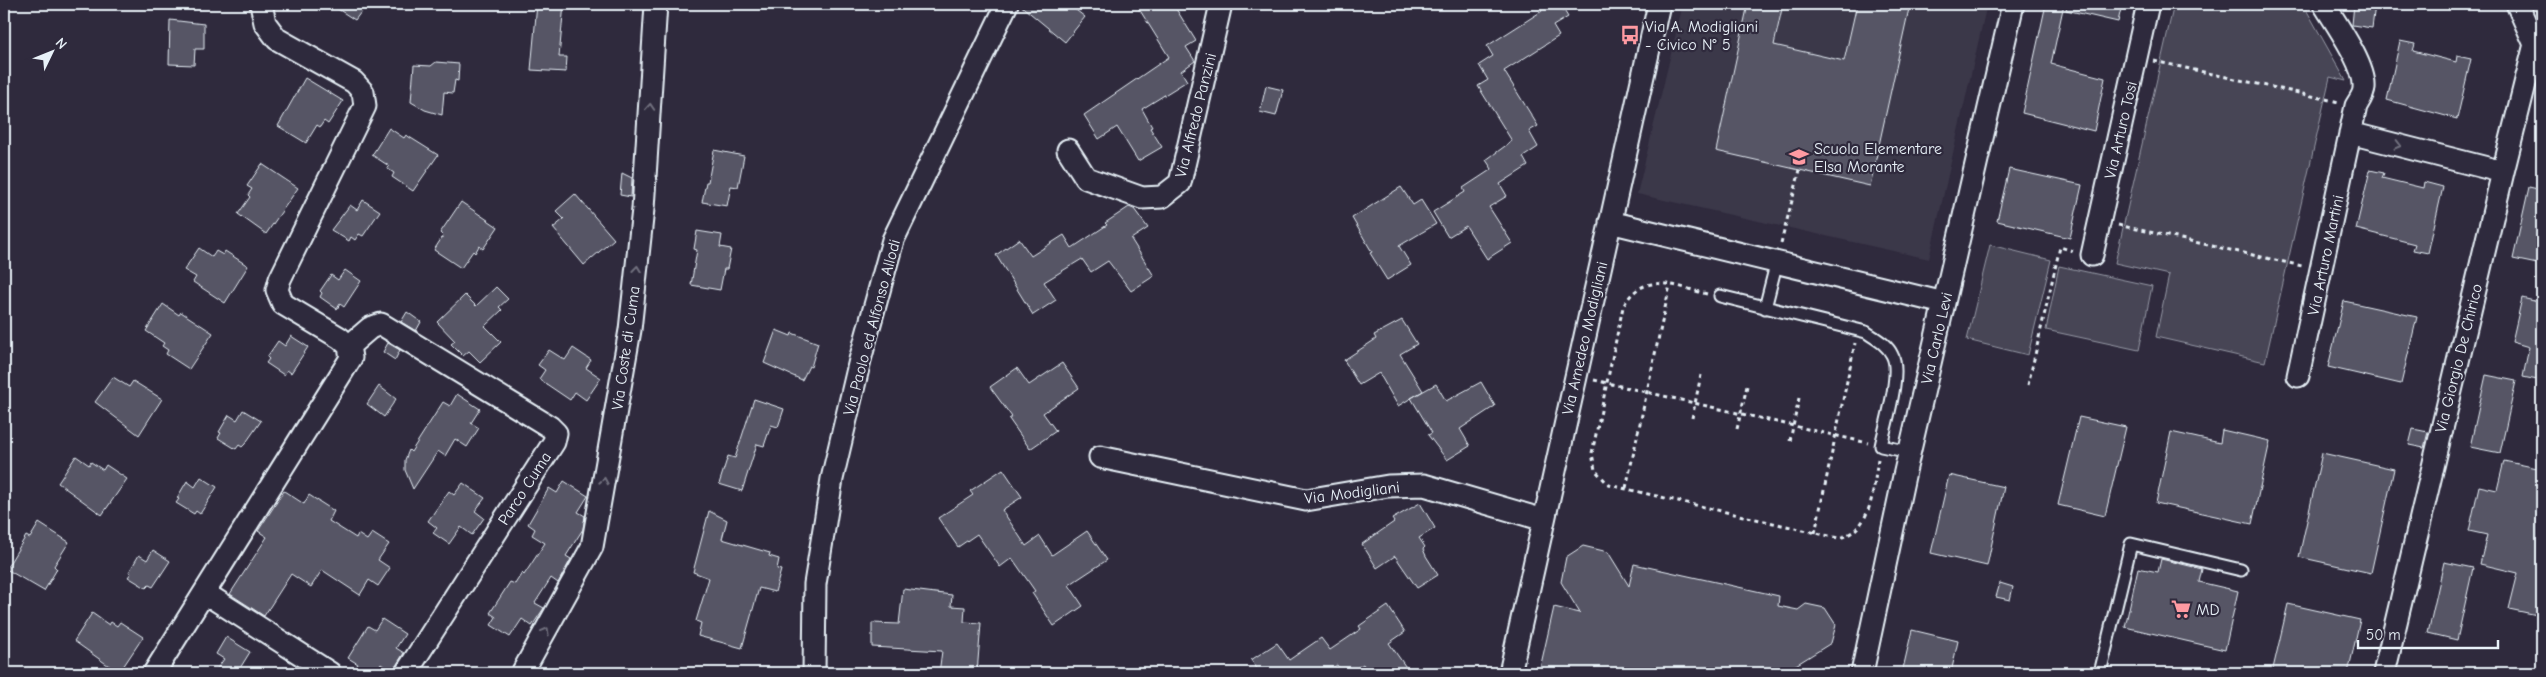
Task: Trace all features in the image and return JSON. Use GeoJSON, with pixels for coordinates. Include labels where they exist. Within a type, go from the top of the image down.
{"type":"FeatureCollection","features":[{"type":"Feature","properties":{"kind":"street"},"geometry":{"type":"LineString","coordinates":[[154,673],[351,358],[349,346],[340,338],[283,304],[277,290],[280,279],[365,106],[363,92],[354,82],[277,39],[265,23],[261,4]]}},
{"type":"Feature","properties":{"kind":"street","name":"Via Coste di Cuma"},"geometry":{"type":"LineString","coordinates":[[522,673],[592,548],[630,330],[643,209],[656,4]]}},
{"type":"Feature","properties":{"kind":"street","name":"Via Paolo ed Alfonso Allodi"},"geometry":{"type":"LineString","coordinates":[[814,673],[814,584],[832,479],[860,360],[893,240],[1007,4]]}},
{"type":"Feature","properties":{"kind":"street","name":"Via Alfredo Panzini"},"geometry":{"type":"LineString","coordinates":[[1068,150],[1086,178],[1142,198],[1162,197],[1180,183],[1221,4]]}},
{"type":"Feature","properties":{"kind":"street","name":"Via Amedeo Modigliani"},"geometry":{"type":"LineString","coordinates":[[1510,673],[1659,4]]}},
{"type":"Feature","properties":{"kind":"street","name":"Via Carlo Levi"},"geometry":{"type":"LineString","coordinates":[[1862,673],[1910,452],[2013,4]]}},
{"type":"Feature","properties":{"kind":"street","name":"Via Arturo Tosi"},"geometry":{"type":"LineString","coordinates":[[2092,255],[2148,4]]}},
{"type":"Feature","properties":{"kind":"street","name":"Via Arturo Martini"},"geometry":{"type":"LineString","coordinates":[[2298,376],[2356,106],[2364,90],[2364,78],[2324,4]]}},
{"type":"Feature","properties":{"kind":"street"},"geometry":{"type":"LineString","coordinates":[[2517,4],[2539,52]]}},
{"type":"Feature","properties":{"kind":"street","name":"Via Giorgio De Chirico"},"geometry":{"type":"LineString","coordinates":[[2384,673],[2503,172],[2539,52]]}},
{"type":"Feature","properties":{"kind":"street"},"geometry":{"type":"LineString","coordinates":[[2350,133],[2503,172]]}},
{"type":"Feature","properties":{"kind":"street"},"geometry":{"type":"LineString","coordinates":[[1610,222],[1944,303]]}},
{"type":"Feature","properties":{"kind":"street","name":"Parco Cuma"},"geometry":{"type":"LineString","coordinates":[[349,346],[370,328],[381,324],[550,427],[556,433],[554,442],[406,673]]}},
{"type":"Feature","properties":{"kind":"street","name":"Via Modigliani"},"geometry":{"type":"LineString","coordinates":[[1100,457],[1306,500],[1388,486],[1424,485],[1544,520]]}},
{"type":"Feature","properties":{"kind":"street"},"geometry":{"type":"LineString","coordinates":[[205,593],[330,673]]}},
{"type":"Feature","properties":{"kind":"lane"},"geometry":{"type":"LineString","coordinates":[[1765,308],[1777,261]]}},
{"type":"Feature","properties":{"kind":"lane"},"geometry":{"type":"LineString","coordinates":[[1720,296],[1866,332],[1882,343],[1893,355],[1896,372],[1881,446],[1910,452]]}},
{"type":"Feature","properties":{"kind":"lane"},"geometry":{"type":"LineString","coordinates":[[2100,673],[2130,544],[2241,570]]}},
{"type":"Feature","properties":{"kind":"path"},"geometry":{"type":"LineString","coordinates":[[2137,57],[2356,106]]}},
{"type":"Feature","properties":{"kind":"path"},"geometry":{"type":"LineString","coordinates":[[1777,261],[1800,170]]}},
{"type":"Feature","properties":{"kind":"path"},"geometry":{"type":"LineString","coordinates":[[2100,221],[2322,271]]}},
{"type":"Feature","properties":{"kind":"path"},"geometry":{"type":"LineString","coordinates":[[2028,385],[2060,248]]}},
{"type":"Feature","properties":{"kind":"path"},"geometry":{"type":"LineString","coordinates":[[1576,376],[1607,383],[1647,392],[1695,403],[1740,414],[1881,446],[1868,509],[1861,526],[1850,536],[1838,538],[1609,485],[1595,470],[1592,453],[1607,383],[1623,307],[1630,294],[1643,286],[1659,282],[1720,296]]}},
{"type":"Feature","properties":{"kind":"path"},"geometry":{"type":"LineString","coordinates":[[1626,488],[1670,285]]}},
{"type":"Feature","properties":{"kind":"path"},"geometry":{"type":"LineString","coordinates":[[1815,533],[1857,330]]}},
{"type":"Feature","properties":{"kind":"path"},"geometry":{"type":"LineString","coordinates":[[1692,418],[1701,375]]}},
{"type":"Feature","properties":{"kind":"path"},"geometry":{"type":"LineString","coordinates":[[1737,429],[1747,386]]}},
{"type":"Feature","properties":{"kind":"path"},"geometry":{"type":"LineString","coordinates":[[1790,441],[1799,398]]}},
{"type":"Feature","properties":{"kind":"shaded area"},"geometry":{"type":"Polygon","coordinates":[[[1683,4],[1987,4],[1929,259],[1637,194],[1683,4]]]}},
{"type":"Feature","properties":{"kind":"shaded area"},"geometry":{"type":"Polygon","coordinates":[[[2174,4],[2303,4],[2346,81],[2330,77],[2265,362],[2156,337],[2169,275],[2115,263],[2174,4]]]}},
{"type":"Feature","properties":{"kind":"shaded area"},"geometry":{"type":"Polygon","coordinates":[[[1990,245],[2051,260],[2028,355],[1967,340],[1990,245]]]}},
{"type":"Feature","properties":{"kind":"shaded area"},"geometry":{"type":"Polygon","coordinates":[[[2059,266],[2152,286],[2139,350],[2046,330],[2059,266]]]}},
{"type":"Feature","properties":{"kind":"building"},"geometry":{"type":"Polygon","coordinates":[[[330,4],[367,4],[355,20],[330,4]]]}},
{"type":"Feature","properties":{"kind":"building"},"geometry":{"type":"Polygon","coordinates":[[[537,4],[564,4],[559,57],[567,57],[566,72],[531,70],[537,4]]]}},
{"type":"Feature","properties":{"kind":"building"},"geometry":{"type":"Polygon","coordinates":[[[1019,4],[1068,4],[1085,17],[1065,42],[1019,4]]]}},
{"type":"Feature","properties":{"kind":"building"},"geometry":{"type":"Polygon","coordinates":[[[1136,4],[1173,4],[1196,41],[1186,47],[1195,61],[1181,71],[1187,81],[1142,109],[1152,127],[1150,128],[1162,147],[1138,161],[1117,127],[1099,139],[1084,115],[1169,57],[1136,4]]]}},
{"type":"Feature","properties":{"kind":"building"},"geometry":{"type":"Polygon","coordinates":[[[1538,4],[1560,4],[1568,17],[1553,26],[1559,36],[1504,71],[1538,126],[1529,131],[1538,147],[1523,157],[1528,166],[1500,184],[1507,196],[1489,207],[1512,243],[1487,259],[1466,226],[1448,237],[1433,212],[1465,192],[1463,188],[1492,169],[1486,160],[1512,141],[1478,86],[1488,80],[1479,65],[1493,56],[1487,46],[1542,11],[1538,4]]]}},
{"type":"Feature","properties":{"kind":"building"},"geometry":{"type":"Polygon","coordinates":[[[1748,4],[1783,4],[1774,45],[1844,61],[1857,4],[1910,4],[1870,186],[1716,151],[1748,4]]]}},
{"type":"Feature","properties":{"kind":"building"},"geometry":{"type":"Polygon","coordinates":[[[2046,4],[2064,4],[2051,64],[2105,78],[2094,131],[2022,113],[2046,4]]]}},
{"type":"Feature","properties":{"kind":"building"},"geometry":{"type":"Polygon","coordinates":[[[2067,4],[2122,4],[2118,22],[2066,10],[2067,4]]]}},
{"type":"Feature","properties":{"kind":"building"},"geometry":{"type":"Polygon","coordinates":[[[2354,4],[2375,5],[2372,28],[2352,25],[2354,4]]]}},
{"type":"Feature","properties":{"kind":"building"},"geometry":{"type":"Polygon","coordinates":[[[170,20],[204,24],[204,49],[195,49],[194,65],[169,64],[170,20]]]}},
{"type":"Feature","properties":{"kind":"building"},"geometry":{"type":"Polygon","coordinates":[[[2400,41],[2415,44],[2413,51],[2456,62],[2457,56],[2471,59],[2457,119],[2387,100],[2400,41]]]}},
{"type":"Feature","properties":{"kind":"building"},"geometry":{"type":"Polygon","coordinates":[[[436,62],[459,64],[458,81],[455,80],[453,93],[444,92],[442,115],[425,110],[411,102],[414,65],[431,66],[436,62]]]}},
{"type":"Feature","properties":{"kind":"building"},"geometry":{"type":"Polygon","coordinates":[[[305,78],[343,101],[328,124],[324,121],[320,127],[317,125],[306,143],[278,126],[305,78]]]}},
{"type":"Feature","properties":{"kind":"building"},"geometry":{"type":"Polygon","coordinates":[[[1266,86],[1283,90],[1276,116],[1260,112],[1266,86]]]}},
{"type":"Feature","properties":{"kind":"building"},"geometry":{"type":"Polygon","coordinates":[[[389,128],[404,138],[406,135],[438,155],[413,191],[392,177],[394,173],[388,169],[389,166],[372,155],[389,128]]]}},
{"type":"Feature","properties":{"kind":"building"},"geometry":{"type":"Polygon","coordinates":[[[714,150],[744,156],[738,187],[731,186],[727,206],[702,202],[714,150]]]}},
{"type":"Feature","properties":{"kind":"building"},"geometry":{"type":"Polygon","coordinates":[[[262,164],[298,188],[266,234],[238,214],[250,197],[248,195],[252,189],[247,186],[262,164]]]}},
{"type":"Feature","properties":{"kind":"building"},"geometry":{"type":"Polygon","coordinates":[[[2009,169],[2082,185],[2070,238],[1997,221],[2009,169]]]}},
{"type":"Feature","properties":{"kind":"building"},"geometry":{"type":"Polygon","coordinates":[[[2370,170],[2384,173],[2382,178],[2423,188],[2424,182],[2443,187],[2428,253],[2413,250],[2415,244],[2356,229],[2370,170]]]}},
{"type":"Feature","properties":{"kind":"building"},"geometry":{"type":"Polygon","coordinates":[[[622,173],[632,178],[631,197],[620,195],[622,173]]]}},
{"type":"Feature","properties":{"kind":"building"},"geometry":{"type":"Polygon","coordinates":[[[1401,187],[1413,205],[1421,200],[1436,224],[1399,246],[1411,265],[1387,280],[1370,253],[1372,252],[1352,218],[1401,187]]]}},
{"type":"Feature","properties":{"kind":"building"},"geometry":{"type":"Polygon","coordinates":[[[2529,187],[2542,190],[2542,265],[2513,259],[2529,187]]]}},
{"type":"Feature","properties":{"kind":"building"},"geometry":{"type":"Polygon","coordinates":[[[575,194],[614,239],[584,265],[553,228],[564,219],[556,211],[575,194]]]}},
{"type":"Feature","properties":{"kind":"building"},"geometry":{"type":"Polygon","coordinates":[[[363,200],[380,211],[363,236],[359,234],[355,240],[351,237],[349,241],[331,230],[350,205],[357,210],[363,200]]]}},
{"type":"Feature","properties":{"kind":"building"},"geometry":{"type":"Polygon","coordinates":[[[461,202],[498,227],[483,249],[479,246],[475,253],[473,251],[461,268],[434,250],[443,236],[440,233],[461,202]]]}},
{"type":"Feature","properties":{"kind":"building"},"geometry":{"type":"Polygon","coordinates":[[[1129,207],[1134,209],[1148,228],[1131,239],[1154,276],[1131,291],[1108,261],[1091,272],[1082,259],[1044,282],[1056,300],[1033,315],[996,255],[1019,239],[1031,256],[1064,235],[1072,248],[1107,225],[1105,223],[1129,207]]]}},
{"type":"Feature","properties":{"kind":"building"},"geometry":{"type":"Polygon","coordinates":[[[697,231],[722,235],[720,247],[731,249],[727,269],[724,269],[720,290],[691,285],[697,250],[694,249],[697,231]]]}},
{"type":"Feature","properties":{"kind":"building"},"geometry":{"type":"Polygon","coordinates":[[[199,248],[212,257],[216,251],[223,255],[225,251],[248,266],[225,303],[193,282],[196,277],[184,270],[199,248]]]}},
{"type":"Feature","properties":{"kind":"building"},"geometry":{"type":"Polygon","coordinates":[[[345,270],[361,281],[344,307],[340,304],[337,309],[320,297],[322,293],[320,291],[331,275],[338,280],[345,270]]]}},
{"type":"Feature","properties":{"kind":"building"},"geometry":{"type":"Polygon","coordinates":[[[496,287],[508,299],[499,307],[502,310],[485,326],[501,342],[480,362],[469,351],[463,356],[451,344],[455,341],[437,322],[465,295],[476,306],[496,287]]]}},
{"type":"Feature","properties":{"kind":"building"},"geometry":{"type":"Polygon","coordinates":[[[2522,298],[2542,303],[2542,381],[2523,377],[2529,347],[2512,342],[2522,298]]]}},
{"type":"Feature","properties":{"kind":"building"},"geometry":{"type":"Polygon","coordinates":[[[2344,301],[2417,317],[2401,384],[2328,367],[2344,301]]]}},
{"type":"Feature","properties":{"kind":"building"},"geometry":{"type":"Polygon","coordinates":[[[163,304],[179,315],[181,312],[213,333],[189,369],[166,354],[168,350],[162,346],[164,343],[146,331],[163,304]]]}},
{"type":"Feature","properties":{"kind":"building"},"geometry":{"type":"Polygon","coordinates":[[[407,312],[421,322],[416,331],[401,322],[407,312]]]}},
{"type":"Feature","properties":{"kind":"building"},"geometry":{"type":"Polygon","coordinates":[[[1402,320],[1417,344],[1400,354],[1423,391],[1398,406],[1379,373],[1359,385],[1344,360],[1376,339],[1374,335],[1402,320]]]}},
{"type":"Feature","properties":{"kind":"building"},"geometry":{"type":"Polygon","coordinates":[[[776,330],[791,336],[792,333],[818,343],[811,367],[809,366],[802,380],[764,363],[776,330]]]}},
{"type":"Feature","properties":{"kind":"building"},"geometry":{"type":"Polygon","coordinates":[[[291,336],[308,347],[291,373],[287,370],[284,375],[266,363],[269,359],[267,357],[278,341],[285,346],[291,336]]]}},
{"type":"Feature","properties":{"kind":"building"},"geometry":{"type":"Polygon","coordinates":[[[388,343],[400,350],[395,360],[383,352],[388,343]]]}},
{"type":"Feature","properties":{"kind":"building"},"geometry":{"type":"Polygon","coordinates":[[[573,348],[591,360],[586,368],[601,378],[586,400],[575,392],[570,400],[539,379],[545,370],[538,365],[549,350],[565,360],[573,348]]]}},
{"type":"Feature","properties":{"kind":"building"},"geometry":{"type":"Polygon","coordinates":[[[1062,363],[1079,388],[1043,413],[1056,431],[1030,449],[1009,419],[1012,417],[990,387],[1017,368],[1029,385],[1062,363]]]}},
{"type":"Feature","properties":{"kind":"building"},"geometry":{"type":"Polygon","coordinates":[[[2486,375],[2516,381],[2500,453],[2470,447],[2486,375]]]}},
{"type":"Feature","properties":{"kind":"building"},"geometry":{"type":"Polygon","coordinates":[[[113,377],[129,387],[133,381],[162,399],[139,435],[95,402],[113,377]]]}},
{"type":"Feature","properties":{"kind":"building"},"geometry":{"type":"Polygon","coordinates":[[[1481,382],[1495,406],[1460,429],[1470,446],[1447,460],[1428,435],[1432,433],[1411,398],[1436,384],[1446,401],[1481,382]]]}},
{"type":"Feature","properties":{"kind":"building"},"geometry":{"type":"Polygon","coordinates":[[[379,386],[396,399],[384,417],[367,404],[379,386]]]}},
{"type":"Feature","properties":{"kind":"building"},"geometry":{"type":"Polygon","coordinates":[[[457,394],[480,409],[471,423],[479,428],[467,447],[455,439],[445,456],[438,451],[413,489],[405,470],[405,460],[409,450],[411,452],[443,402],[450,406],[457,394]]]}},
{"type":"Feature","properties":{"kind":"building"},"geometry":{"type":"Polygon","coordinates":[[[754,399],[784,409],[778,427],[771,425],[764,446],[757,444],[742,491],[719,484],[728,456],[735,458],[754,399]]]}},
{"type":"Feature","properties":{"kind":"building"},"geometry":{"type":"Polygon","coordinates":[[[243,410],[261,421],[245,444],[242,447],[239,445],[236,449],[218,438],[221,433],[219,432],[229,415],[237,420],[243,410]]]}},
{"type":"Feature","properties":{"kind":"building"},"geometry":{"type":"Polygon","coordinates":[[[2079,417],[2126,427],[2105,516],[2058,505],[2079,417]]]}},
{"type":"Feature","properties":{"kind":"building"},"geometry":{"type":"Polygon","coordinates":[[[2413,429],[2428,432],[2424,448],[2409,445],[2413,429]]]}},
{"type":"Feature","properties":{"kind":"building"},"geometry":{"type":"Polygon","coordinates":[[[2222,430],[2270,441],[2252,524],[2156,503],[2171,432],[2220,443],[2222,430]]]}},
{"type":"Feature","properties":{"kind":"building"},"geometry":{"type":"Polygon","coordinates":[[[2322,453],[2394,469],[2371,573],[2299,557],[2322,453]]]}},
{"type":"Feature","properties":{"kind":"building"},"geometry":{"type":"Polygon","coordinates":[[[76,456],[89,465],[91,462],[103,470],[106,465],[127,479],[102,515],[58,483],[76,456]]]}},
{"type":"Feature","properties":{"kind":"building"},"geometry":{"type":"Polygon","coordinates":[[[2504,461],[2542,469],[2542,616],[2509,609],[2518,573],[2480,564],[2487,535],[2469,531],[2479,486],[2497,490],[2504,461]]]}},
{"type":"Feature","properties":{"kind":"building"},"geometry":{"type":"Polygon","coordinates":[[[1003,469],[1022,497],[1002,510],[1026,546],[1040,536],[1052,555],[1087,531],[1107,560],[1069,585],[1083,606],[1054,626],[1032,593],[1035,591],[1012,558],[1000,567],[977,534],[958,547],[938,518],[973,495],[970,491],[1003,469]]]}},
{"type":"Feature","properties":{"kind":"building"},"geometry":{"type":"Polygon","coordinates":[[[1949,475],[2004,487],[1987,566],[1931,553],[1949,475]]]}},
{"type":"Feature","properties":{"kind":"building"},"geometry":{"type":"Polygon","coordinates":[[[201,477],[217,487],[200,514],[196,511],[194,514],[176,503],[187,481],[195,487],[201,477]]]}},
{"type":"Feature","properties":{"kind":"building"},"geometry":{"type":"Polygon","coordinates":[[[564,481],[588,496],[578,512],[585,516],[583,529],[566,556],[571,559],[558,583],[551,578],[535,603],[544,608],[532,626],[522,619],[510,637],[491,625],[496,617],[490,613],[510,582],[515,584],[522,573],[524,575],[545,543],[532,535],[535,529],[528,524],[549,488],[557,493],[564,481]]]}},
{"type":"Feature","properties":{"kind":"building"},"geometry":{"type":"Polygon","coordinates":[[[463,483],[485,498],[475,511],[484,518],[472,535],[461,527],[449,544],[433,533],[437,528],[428,521],[449,491],[454,495],[463,483]]]}},
{"type":"Feature","properties":{"kind":"building"},"geometry":{"type":"Polygon","coordinates":[[[284,491],[304,504],[309,495],[334,511],[329,521],[356,538],[358,534],[367,540],[372,533],[389,544],[378,560],[390,568],[378,586],[369,580],[360,595],[322,570],[311,587],[291,574],[264,616],[230,594],[267,537],[258,531],[284,491]]]}},
{"type":"Feature","properties":{"kind":"building"},"geometry":{"type":"Polygon","coordinates":[[[1420,503],[1435,528],[1419,538],[1425,547],[1423,549],[1426,556],[1438,575],[1417,588],[1395,556],[1377,568],[1362,544],[1394,522],[1392,519],[1420,503]]]}},
{"type":"Feature","properties":{"kind":"building"},"geometry":{"type":"Polygon","coordinates":[[[709,511],[727,520],[722,539],[770,553],[769,556],[779,559],[777,569],[781,570],[775,592],[759,588],[742,648],[698,636],[701,623],[696,621],[709,578],[693,572],[709,511]]]}},
{"type":"Feature","properties":{"kind":"building"},"geometry":{"type":"Polygon","coordinates":[[[39,523],[69,542],[54,566],[57,569],[44,591],[6,569],[26,536],[30,538],[39,523]]]}},
{"type":"Feature","properties":{"kind":"building"},"geometry":{"type":"Polygon","coordinates":[[[1583,546],[1608,552],[1629,586],[1634,564],[1779,596],[1778,606],[1798,610],[1806,604],[1825,608],[1836,625],[1831,643],[1783,673],[1539,673],[1554,607],[1580,613],[1561,582],[1566,557],[1583,546]]]}},
{"type":"Feature","properties":{"kind":"building"},"geometry":{"type":"Polygon","coordinates":[[[153,550],[170,561],[153,587],[149,585],[146,588],[128,577],[139,555],[147,560],[153,550]]]}},
{"type":"Feature","properties":{"kind":"building","name":"MD"},"geometry":{"type":"Polygon","coordinates":[[[2161,559],[2202,569],[2199,582],[2238,591],[2225,650],[2125,627],[2138,568],[2158,572],[2161,559]]]}},
{"type":"Feature","properties":{"kind":"building"},"geometry":{"type":"Polygon","coordinates":[[[2444,562],[2473,568],[2457,640],[2428,633],[2444,562]]]}},
{"type":"Feature","properties":{"kind":"building"},"geometry":{"type":"Polygon","coordinates":[[[2000,583],[2013,587],[2010,600],[1996,597],[2000,583]]]}},
{"type":"Feature","properties":{"kind":"building"},"geometry":{"type":"Polygon","coordinates":[[[903,589],[952,595],[951,606],[965,607],[964,622],[981,623],[977,673],[939,673],[942,651],[872,647],[872,623],[899,624],[903,589]]]}},
{"type":"Feature","properties":{"kind":"building"},"geometry":{"type":"Polygon","coordinates":[[[2288,604],[2360,620],[2348,673],[2272,673],[2288,604]]]}},
{"type":"Feature","properties":{"kind":"building"},"geometry":{"type":"Polygon","coordinates":[[[1388,606],[1405,632],[1389,643],[1410,673],[1368,673],[1363,664],[1349,673],[1343,673],[1337,665],[1325,673],[1260,673],[1251,660],[1277,643],[1289,660],[1321,638],[1330,650],[1361,629],[1359,626],[1388,606]]]}},
{"type":"Feature","properties":{"kind":"building"},"geometry":{"type":"Polygon","coordinates":[[[92,613],[109,625],[111,622],[117,626],[120,622],[143,637],[119,673],[74,641],[92,613]]]}},
{"type":"Feature","properties":{"kind":"building"},"geometry":{"type":"Polygon","coordinates":[[[382,619],[405,634],[396,648],[404,653],[392,672],[381,664],[375,673],[352,673],[358,664],[348,658],[368,626],[375,630],[382,619]]]}},
{"type":"Feature","properties":{"kind":"building"},"geometry":{"type":"Polygon","coordinates":[[[1912,630],[1958,641],[1951,673],[1902,673],[1912,630]]]}},
{"type":"Feature","properties":{"kind":"building"},"geometry":{"type":"Polygon","coordinates":[[[226,637],[250,652],[237,673],[214,673],[224,659],[216,654],[226,637]]]}},
{"type":"Feature","properties":{"kind":"place","name":"Via A. Modigliani - Civico N° 5"},"geometry":{"type":"Point","coordinates":[1630,35]}},
{"type":"Feature","properties":{"kind":"place","name":"Scuola Elementare Elsa Morante"},"geometry":{"type":"Point","coordinates":[1799,157]}},
{"type":"Feature","properties":{"kind":"place","name":"MD"},"geometry":{"type":"Point","coordinates":[2181,609]}}]}
